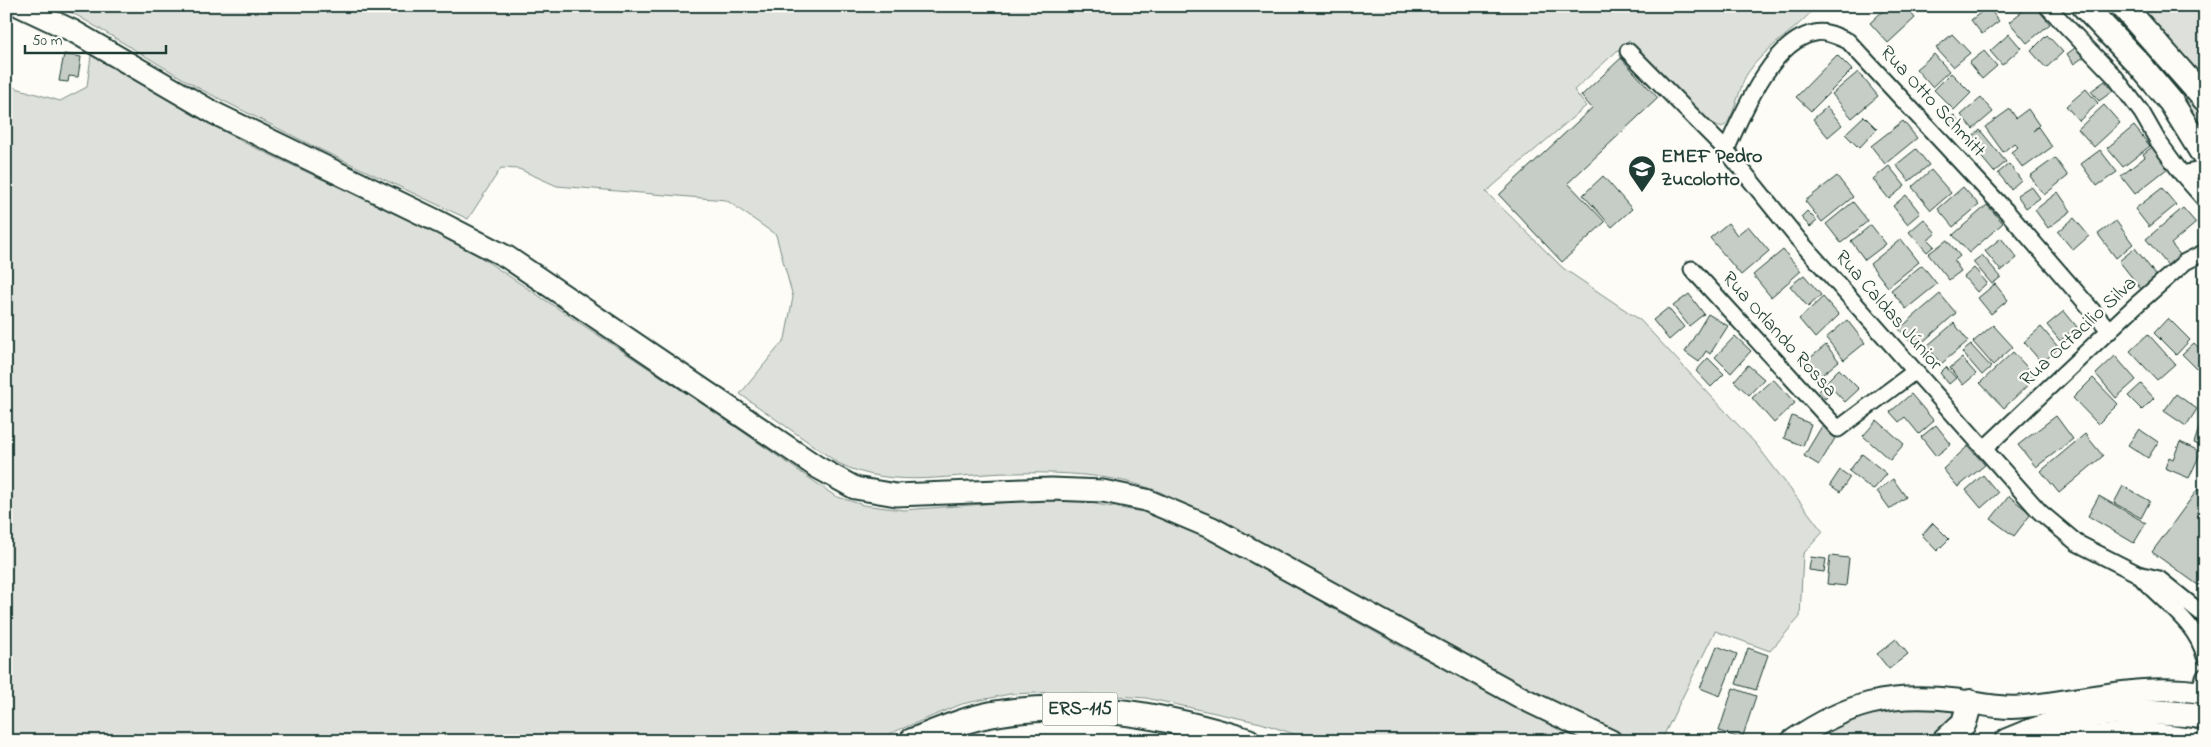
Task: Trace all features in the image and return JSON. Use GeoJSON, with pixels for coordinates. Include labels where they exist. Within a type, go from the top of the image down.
{"type":"FeatureCollection","features":[{"type":"Feature","properties":{"kind":"main road"},"geometry":{"type":"LineString","coordinates":[[20,6],[73,31],[214,113],[507,257],[751,421],[817,468],[855,488],[896,495],[1051,489],[1103,491],[1146,500],[1212,528],[1524,699],[1611,741]]}},
{"type":"Feature","properties":{"kind":"main road"},"geometry":{"type":"LineString","coordinates":[[2084,6],[2140,64],[2171,102],[2205,157]]}},
{"type":"Feature","properties":{"kind":"main road"},"geometry":{"type":"LineString","coordinates":[[2122,6],[2205,99]]}},
{"type":"Feature","properties":{"kind":"main road"},"geometry":{"type":"LineString","coordinates":[[1792,741],[1821,721],[1852,707],[1895,698],[1927,697],[1970,702],[1994,708],[2020,707],[2120,691],[2202,687]]}},
{"type":"Feature","properties":{"kind":"main road"},"geometry":{"type":"LineString","coordinates":[[1945,741],[1964,723],[1970,702]]}},
{"type":"Feature","properties":{"kind":"main road","name":"ERS-115"},"geometry":{"type":"LineString","coordinates":[[912,741],[942,729],[998,713],[1040,709],[1089,709],[1142,714],[1192,724],[1248,741]]}},
{"type":"Feature","properties":{"kind":"main road"},"geometry":{"type":"LineString","coordinates":[[2007,741],[2036,728],[2110,712],[2138,711],[2205,717]]}},
{"type":"Feature","properties":{"kind":"main road"},"geometry":{"type":"LineString","coordinates":[[2074,741],[2140,734],[2191,741]]}},
{"type":"Feature","properties":{"kind":"street"},"geometry":{"type":"LineString","coordinates":[[2047,6],[2115,77],[2142,113],[2158,141],[2182,174],[2205,200]]}},
{"type":"Feature","properties":{"kind":"street","name":"Rua Otto Schmitt"},"geometry":{"type":"LineString","coordinates":[[1726,150],[1751,96],[1774,60],[1800,39],[1814,32],[1830,33],[1848,41],[2008,213],[2110,331]]}},
{"type":"Feature","properties":{"kind":"street","name":"Rua Caldas Júnior"},"geometry":{"type":"LineString","coordinates":[[1628,51],[1726,150],[1798,239],[2040,512],[2077,543],[2138,574],[2199,626],[2205,658]]}},
{"type":"Feature","properties":{"kind":"street"},"geometry":{"type":"LineString","coordinates":[[2182,174],[2205,169]]}},
{"type":"Feature","properties":{"kind":"street","name":"Rua Octacilio Silva"},"geometry":{"type":"LineString","coordinates":[[1985,448],[2185,262],[2205,252]]}},
{"type":"Feature","properties":{"kind":"street","name":"Rua Orlando Rossa"},"geometry":{"type":"LineString","coordinates":[[1692,268],[1838,428],[1914,372]]}},
{"type":"Feature","properties":{"kind":"street","name":"Rua Caldas Júnior"},"geometry":{"type":"LineString","coordinates":[[2138,574],[2159,578],[2205,616]]}},
{"type":"Feature","properties":{"kind":"shaded area"},"geometry":{"type":"Polygon","coordinates":[[[56,6],[1816,6],[1799,24],[1772,46],[1747,74],[1730,117],[1722,127],[1710,123],[1629,40],[1574,90],[1586,106],[1486,192],[1563,268],[1640,320],[1756,444],[1823,532],[1803,554],[1800,617],[1770,651],[1715,631],[1661,741],[1632,741],[1514,682],[1197,510],[1143,486],[1088,475],[1013,473],[902,478],[859,471],[838,463],[740,394],[785,339],[793,297],[776,235],[726,200],[557,186],[519,169],[501,168],[468,219],[317,148],[202,90],[78,16],[56,6]]]}},
{"type":"Feature","properties":{"kind":"shaded area"},"geometry":{"type":"Polygon","coordinates":[[[2101,6],[2110,6],[2194,101],[2205,115],[2205,136],[2160,71],[2101,6]]]}},
{"type":"Feature","properties":{"kind":"shaded area"},"geometry":{"type":"Polygon","coordinates":[[[2137,6],[2205,6],[2205,83],[2137,6]]]}},
{"type":"Feature","properties":{"kind":"shaded area"},"geometry":{"type":"Polygon","coordinates":[[[91,55],[243,142],[462,245],[713,411],[835,496],[863,505],[903,510],[1038,500],[1078,501],[1143,512],[1209,539],[1407,650],[1593,741],[1315,741],[1261,723],[1146,698],[1060,692],[1010,694],[962,704],[872,741],[6,741],[6,85],[60,101],[87,87],[91,55]]]}},
{"type":"Feature","properties":{"kind":"shaded area"},"geometry":{"type":"Polygon","coordinates":[[[1899,705],[1945,706],[1953,712],[1952,721],[1942,732],[1925,741],[1813,741],[1843,721],[1865,713],[1899,705]]]}},
{"type":"Feature","properties":{"kind":"building"},"geometry":{"type":"Polygon","coordinates":[[[1888,6],[1905,6],[1915,18],[1888,43],[1870,23],[1888,6]]]}},
{"type":"Feature","properties":{"kind":"building"},"geometry":{"type":"Polygon","coordinates":[[[2029,6],[2035,6],[2050,24],[2027,43],[2009,22],[2029,6]]]}},
{"type":"Feature","properties":{"kind":"building"},"geometry":{"type":"Polygon","coordinates":[[[1988,7],[1999,21],[1982,34],[1971,20],[1988,7]]]}},
{"type":"Feature","properties":{"kind":"building"},"geometry":{"type":"Polygon","coordinates":[[[1952,34],[1970,53],[1953,67],[1936,48],[1952,34]]]}},
{"type":"Feature","properties":{"kind":"building"},"geometry":{"type":"Polygon","coordinates":[[[2009,34],[2021,48],[2002,65],[1990,51],[2009,34]]]}},
{"type":"Feature","properties":{"kind":"building"},"geometry":{"type":"Polygon","coordinates":[[[2047,35],[2063,52],[2046,68],[2031,51],[2047,35]]]}},
{"type":"Feature","properties":{"kind":"building"},"geometry":{"type":"Polygon","coordinates":[[[2080,44],[2088,54],[2074,64],[2067,54],[2080,44]]]}},
{"type":"Feature","properties":{"kind":"building"},"geometry":{"type":"Polygon","coordinates":[[[1984,51],[1997,66],[1982,79],[1969,63],[1984,51]]]}},
{"type":"Feature","properties":{"kind":"building"},"geometry":{"type":"Polygon","coordinates":[[[64,54],[81,57],[78,77],[69,76],[68,82],[59,81],[64,54]]]}},
{"type":"Feature","properties":{"kind":"building"},"geometry":{"type":"Polygon","coordinates":[[[1934,54],[1949,71],[1932,87],[1916,69],[1934,54]]]}},
{"type":"Feature","properties":{"kind":"building"},"geometry":{"type":"Polygon","coordinates":[[[1837,55],[1852,70],[1811,111],[1796,97],[1837,55]]]}},
{"type":"Feature","properties":{"kind":"building"},"geometry":{"type":"Polygon","coordinates":[[[1621,58],[1658,98],[1568,183],[1605,222],[1562,262],[1499,195],[1592,108],[1581,96],[1621,58]]]}},
{"type":"Feature","properties":{"kind":"building"},"geometry":{"type":"Polygon","coordinates":[[[1858,72],[1878,96],[1852,118],[1832,94],[1858,72]]]}},
{"type":"Feature","properties":{"kind":"building"},"geometry":{"type":"Polygon","coordinates":[[[1951,73],[1971,93],[1954,110],[1934,90],[1951,73]]]}},
{"type":"Feature","properties":{"kind":"building"},"geometry":{"type":"Polygon","coordinates":[[[2105,81],[2113,91],[2099,101],[2091,91],[2105,81]]]}},
{"type":"Feature","properties":{"kind":"building"},"geometry":{"type":"Polygon","coordinates":[[[2086,89],[2098,103],[2079,121],[2066,106],[2086,89]]]}},
{"type":"Feature","properties":{"kind":"building"},"geometry":{"type":"Polygon","coordinates":[[[1981,98],[1993,112],[1973,129],[1961,115],[1981,98]]]}},
{"type":"Feature","properties":{"kind":"building"},"geometry":{"type":"Polygon","coordinates":[[[2104,105],[2120,123],[2094,147],[2078,129],[2104,105]]]}},
{"type":"Feature","properties":{"kind":"building"},"geometry":{"type":"Polygon","coordinates":[[[1827,107],[1842,125],[1828,137],[1813,119],[1827,107]]]}},
{"type":"Feature","properties":{"kind":"building"},"geometry":{"type":"Polygon","coordinates":[[[2010,109],[2016,118],[2028,109],[2039,125],[2033,131],[2038,127],[2052,147],[2023,168],[2011,152],[2018,147],[2014,143],[2003,152],[1985,127],[2010,109]]]}},
{"type":"Feature","properties":{"kind":"building"},"geometry":{"type":"Polygon","coordinates":[[[1954,115],[1961,124],[1954,130],[1946,120],[1954,115]]]}},
{"type":"Feature","properties":{"kind":"building"},"geometry":{"type":"Polygon","coordinates":[[[1864,116],[1877,129],[1859,148],[1845,134],[1864,116]]]}},
{"type":"Feature","properties":{"kind":"building"},"geometry":{"type":"Polygon","coordinates":[[[1903,121],[1917,138],[1885,164],[1871,146],[1903,121]]]}},
{"type":"Feature","properties":{"kind":"building"},"geometry":{"type":"Polygon","coordinates":[[[2134,126],[2150,146],[2123,167],[2107,148],[2134,126]]]}},
{"type":"Feature","properties":{"kind":"building"},"geometry":{"type":"Polygon","coordinates":[[[1980,130],[2006,162],[1994,172],[1968,141],[1980,130]]]}},
{"type":"Feature","properties":{"kind":"building"},"geometry":{"type":"Polygon","coordinates":[[[2152,147],[2168,168],[2135,194],[2121,176],[2145,157],[2143,154],[2152,147]]]}},
{"type":"Feature","properties":{"kind":"building"},"geometry":{"type":"Polygon","coordinates":[[[1916,149],[1929,165],[1909,181],[1896,165],[1916,149]]]}},
{"type":"Feature","properties":{"kind":"building"},"geometry":{"type":"Polygon","coordinates":[[[2100,150],[2117,172],[2097,186],[2081,164],[2100,150]]]}},
{"type":"Feature","properties":{"kind":"building"},"geometry":{"type":"Polygon","coordinates":[[[2055,158],[2068,176],[2044,195],[2030,176],[2055,158]]]}},
{"type":"Feature","properties":{"kind":"building"},"geometry":{"type":"Polygon","coordinates":[[[2009,164],[2021,180],[2011,189],[1998,173],[2009,164]]]}},
{"type":"Feature","properties":{"kind":"building"},"geometry":{"type":"Polygon","coordinates":[[[1889,166],[1905,186],[1889,199],[1873,179],[1889,166]]]}},
{"type":"Feature","properties":{"kind":"building"},"geometry":{"type":"Polygon","coordinates":[[[1931,170],[1951,193],[1931,210],[1912,187],[1931,170]]]}},
{"type":"Feature","properties":{"kind":"building"},"geometry":{"type":"Polygon","coordinates":[[[1603,176],[1632,209],[1612,227],[1583,195],[1603,176]]]}},
{"type":"Feature","properties":{"kind":"building"},"geometry":{"type":"Polygon","coordinates":[[[1837,176],[1853,197],[1822,222],[1805,201],[1837,176]]]}},
{"type":"Feature","properties":{"kind":"building"},"geometry":{"type":"Polygon","coordinates":[[[2031,186],[2040,198],[2026,208],[2017,195],[2031,186]]]}},
{"type":"Feature","properties":{"kind":"building"},"geometry":{"type":"Polygon","coordinates":[[[1963,187],[1979,205],[1953,227],[1938,209],[1963,187]]]}},
{"type":"Feature","properties":{"kind":"building"},"geometry":{"type":"Polygon","coordinates":[[[2162,188],[2176,205],[2149,227],[2135,209],[2162,188]]]}},
{"type":"Feature","properties":{"kind":"building"},"geometry":{"type":"Polygon","coordinates":[[[2058,192],[2071,211],[2048,228],[2035,210],[2058,192]]]}},
{"type":"Feature","properties":{"kind":"building"},"geometry":{"type":"Polygon","coordinates":[[[1906,195],[1920,213],[1907,224],[1893,206],[1906,195]]]}},
{"type":"Feature","properties":{"kind":"building"},"geometry":{"type":"Polygon","coordinates":[[[1853,202],[1868,221],[1841,243],[1826,224],[1853,202]]]}},
{"type":"Feature","properties":{"kind":"building"},"geometry":{"type":"Polygon","coordinates":[[[1987,205],[2003,223],[1969,253],[1953,235],[1987,205]]]}},
{"type":"Feature","properties":{"kind":"building"},"geometry":{"type":"Polygon","coordinates":[[[2183,208],[2196,223],[2171,244],[2182,257],[2170,268],[2146,239],[2183,208]]]}},
{"type":"Feature","properties":{"kind":"building"},"geometry":{"type":"Polygon","coordinates":[[[1807,211],[1817,221],[1810,227],[1801,217],[1807,211]]]}},
{"type":"Feature","properties":{"kind":"building"},"geometry":{"type":"Polygon","coordinates":[[[2074,218],[2089,236],[2073,250],[2058,232],[2074,218]]]}},
{"type":"Feature","properties":{"kind":"building"},"geometry":{"type":"Polygon","coordinates":[[[1924,219],[1936,233],[1928,240],[1934,246],[1927,252],[1909,232],[1924,219]]]}},
{"type":"Feature","properties":{"kind":"building"},"geometry":{"type":"Polygon","coordinates":[[[2116,221],[2133,244],[2116,258],[2098,234],[2116,221]]]}},
{"type":"Feature","properties":{"kind":"building"},"geometry":{"type":"Polygon","coordinates":[[[1728,223],[1737,235],[1748,226],[1769,251],[1741,275],[1710,238],[1728,223]]]}},
{"type":"Feature","properties":{"kind":"building"},"geometry":{"type":"Polygon","coordinates":[[[1871,225],[1886,244],[1865,260],[1851,241],[1871,225]]]}},
{"type":"Feature","properties":{"kind":"building"},"geometry":{"type":"Polygon","coordinates":[[[2001,238],[2017,258],[2001,271],[1985,251],[2001,238]]]}},
{"type":"Feature","properties":{"kind":"building"},"geometry":{"type":"Polygon","coordinates":[[[1901,239],[1919,262],[1888,287],[1870,264],[1901,239]]]}},
{"type":"Feature","properties":{"kind":"building"},"geometry":{"type":"Polygon","coordinates":[[[1947,240],[1960,256],[1954,261],[1961,271],[1949,280],[1928,254],[1947,240]]]}},
{"type":"Feature","properties":{"kind":"building"},"geometry":{"type":"Polygon","coordinates":[[[2135,248],[2158,278],[2142,290],[2119,261],[2135,248]]]}},
{"type":"Feature","properties":{"kind":"building"},"geometry":{"type":"Polygon","coordinates":[[[1783,250],[1801,271],[1771,297],[1753,275],[1783,250]]]}},
{"type":"Feature","properties":{"kind":"building"},"geometry":{"type":"Polygon","coordinates":[[[1982,255],[2001,277],[1992,284],[1973,262],[1982,255]]]}},
{"type":"Feature","properties":{"kind":"building"},"geometry":{"type":"Polygon","coordinates":[[[1922,265],[1937,284],[1906,309],[1891,290],[1922,265]]]}},
{"type":"Feature","properties":{"kind":"building"},"geometry":{"type":"Polygon","coordinates":[[[1974,268],[1987,283],[1977,292],[1964,277],[1974,268]]]}},
{"type":"Feature","properties":{"kind":"building"},"geometry":{"type":"Polygon","coordinates":[[[1804,275],[1821,295],[1808,307],[1790,286],[1804,275]]]}},
{"type":"Feature","properties":{"kind":"building"},"geometry":{"type":"Polygon","coordinates":[[[1995,284],[2008,300],[1991,314],[1978,298],[1995,284]]]}},
{"type":"Feature","properties":{"kind":"building"},"geometry":{"type":"Polygon","coordinates":[[[1689,294],[1704,314],[1689,326],[1673,306],[1689,294]]]}},
{"type":"Feature","properties":{"kind":"building"},"geometry":{"type":"Polygon","coordinates":[[[1940,294],[1956,313],[1916,348],[1899,329],[1940,294]]]}},
{"type":"Feature","properties":{"kind":"building"},"geometry":{"type":"Polygon","coordinates":[[[1823,297],[1839,315],[1815,338],[1799,319],[1823,297]]]}},
{"type":"Feature","properties":{"kind":"building"},"geometry":{"type":"Polygon","coordinates":[[[1668,308],[1684,327],[1669,340],[1653,320],[1668,308]]]}},
{"type":"Feature","properties":{"kind":"building"},"geometry":{"type":"Polygon","coordinates":[[[2064,311],[2077,327],[2060,341],[2047,325],[2064,311]]]}},
{"type":"Feature","properties":{"kind":"building"},"geometry":{"type":"Polygon","coordinates":[[[1708,314],[1728,326],[1710,354],[1706,351],[1699,362],[1685,352],[1708,314]]]}},
{"type":"Feature","properties":{"kind":"building"},"geometry":{"type":"Polygon","coordinates":[[[2168,318],[2190,340],[2176,355],[2154,333],[2168,318]]]}},
{"type":"Feature","properties":{"kind":"building"},"geometry":{"type":"Polygon","coordinates":[[[1847,320],[1865,343],[1844,360],[1826,338],[1847,320]]]}},
{"type":"Feature","properties":{"kind":"building"},"geometry":{"type":"Polygon","coordinates":[[[1954,323],[1968,341],[1941,364],[1927,346],[1954,323]]]}},
{"type":"Feature","properties":{"kind":"building"},"geometry":{"type":"Polygon","coordinates":[[[1993,325],[2013,347],[1993,365],[1973,342],[1993,325]]]}},
{"type":"Feature","properties":{"kind":"building"},"geometry":{"type":"Polygon","coordinates":[[[2041,327],[2059,348],[2042,363],[2024,342],[2041,327]]]}},
{"type":"Feature","properties":{"kind":"building"},"geometry":{"type":"Polygon","coordinates":[[[2148,334],[2175,364],[2157,380],[2130,351],[2148,334]]]}},
{"type":"Feature","properties":{"kind":"building"},"geometry":{"type":"Polygon","coordinates":[[[1735,336],[1751,351],[1731,373],[1715,357],[1735,336]]]}},
{"type":"Feature","properties":{"kind":"building"},"geometry":{"type":"Polygon","coordinates":[[[2194,343],[2205,354],[2205,360],[2196,368],[2182,354],[2194,343]]]}},
{"type":"Feature","properties":{"kind":"building"},"geometry":{"type":"Polygon","coordinates":[[[1826,345],[1839,361],[1817,379],[1804,363],[1826,345]]]}},
{"type":"Feature","properties":{"kind":"building"},"geometry":{"type":"Polygon","coordinates":[[[1971,345],[1991,367],[1982,375],[1962,352],[1971,345]]]}},
{"type":"Feature","properties":{"kind":"building"},"geometry":{"type":"Polygon","coordinates":[[[2013,352],[2036,377],[2004,408],[1980,383],[2013,352]]]}},
{"type":"Feature","properties":{"kind":"building"},"geometry":{"type":"Polygon","coordinates":[[[2115,356],[2136,380],[2116,398],[2096,374],[2115,356]]]}},
{"type":"Feature","properties":{"kind":"building"},"geometry":{"type":"Polygon","coordinates":[[[1708,358],[1724,374],[1711,387],[1696,371],[1708,358]]]}},
{"type":"Feature","properties":{"kind":"building"},"geometry":{"type":"Polygon","coordinates":[[[1962,358],[1976,374],[1963,385],[1950,368],[1962,358]]]}},
{"type":"Feature","properties":{"kind":"building"},"geometry":{"type":"Polygon","coordinates":[[[1748,365],[1764,379],[1749,395],[1734,381],[1748,365]]]}},
{"type":"Feature","properties":{"kind":"building"},"geometry":{"type":"Polygon","coordinates":[[[1946,367],[1956,378],[1949,384],[1940,373],[1946,367]]]}},
{"type":"Feature","properties":{"kind":"building"},"geometry":{"type":"Polygon","coordinates":[[[1839,369],[1859,389],[1845,402],[1826,382],[1839,369]]]}},
{"type":"Feature","properties":{"kind":"building"},"geometry":{"type":"Polygon","coordinates":[[[2093,378],[2118,404],[2098,424],[2073,398],[2093,378]]]}},
{"type":"Feature","properties":{"kind":"building"},"geometry":{"type":"Polygon","coordinates":[[[1773,379],[1795,403],[1774,423],[1752,398],[1773,379]]]}},
{"type":"Feature","properties":{"kind":"building"},"geometry":{"type":"Polygon","coordinates":[[[2141,384],[2154,398],[2142,410],[2128,396],[2141,384]]]}},
{"type":"Feature","properties":{"kind":"building"},"geometry":{"type":"Polygon","coordinates":[[[1824,386],[1831,393],[1825,399],[1818,392],[1824,386]]]}},
{"type":"Feature","properties":{"kind":"building"},"geometry":{"type":"Polygon","coordinates":[[[1911,394],[1934,421],[1919,434],[1905,417],[1899,422],[1890,412],[1911,394]]]}},
{"type":"Feature","properties":{"kind":"building"},"geometry":{"type":"Polygon","coordinates":[[[2176,394],[2197,409],[2186,426],[2164,411],[2176,394]]]}},
{"type":"Feature","properties":{"kind":"building"},"geometry":{"type":"Polygon","coordinates":[[[1792,416],[1811,424],[1803,446],[1784,438],[1792,416]]]}},
{"type":"Feature","properties":{"kind":"building"},"geometry":{"type":"Polygon","coordinates":[[[2056,416],[2073,439],[2036,467],[2018,445],[2056,416]]]}},
{"type":"Feature","properties":{"kind":"building"},"geometry":{"type":"Polygon","coordinates":[[[1877,420],[1904,444],[1890,460],[1863,436],[1877,420]]]}},
{"type":"Feature","properties":{"kind":"building"},"geometry":{"type":"Polygon","coordinates":[[[1936,425],[1951,444],[1936,456],[1921,437],[1936,425]]]}},
{"type":"Feature","properties":{"kind":"building"},"geometry":{"type":"Polygon","coordinates":[[[2200,425],[2205,426],[2205,447],[2194,443],[2200,425]]]}},
{"type":"Feature","properties":{"kind":"building"},"geometry":{"type":"Polygon","coordinates":[[[1822,426],[1837,435],[1819,465],[1804,456],[1822,426]]]}},
{"type":"Feature","properties":{"kind":"building"},"geometry":{"type":"Polygon","coordinates":[[[2139,429],[2158,442],[2148,458],[2128,445],[2139,429]]]}},
{"type":"Feature","properties":{"kind":"building"},"geometry":{"type":"Polygon","coordinates":[[[2085,434],[2103,456],[2059,493],[2041,471],[2085,434]]]}},
{"type":"Feature","properties":{"kind":"building"},"geometry":{"type":"Polygon","coordinates":[[[2180,442],[2201,452],[2189,478],[2165,468],[2169,457],[2173,459],[2180,442]]]}},
{"type":"Feature","properties":{"kind":"building"},"geometry":{"type":"Polygon","coordinates":[[[1968,446],[1985,465],[1958,487],[1943,469],[1968,446]]]}},
{"type":"Feature","properties":{"kind":"building"},"geometry":{"type":"Polygon","coordinates":[[[1862,454],[1887,474],[1873,490],[1849,471],[1862,454]]]}},
{"type":"Feature","properties":{"kind":"building"},"geometry":{"type":"Polygon","coordinates":[[[1840,470],[1850,477],[1840,492],[1830,485],[1840,470]]]}},
{"type":"Feature","properties":{"kind":"building"},"geometry":{"type":"Polygon","coordinates":[[[1983,475],[1998,493],[1981,508],[1966,490],[1983,475]]]}},
{"type":"Feature","properties":{"kind":"building"},"geometry":{"type":"Polygon","coordinates":[[[1893,479],[1906,497],[1890,509],[1877,491],[1893,479]]]}},
{"type":"Feature","properties":{"kind":"building"},"geometry":{"type":"Polygon","coordinates":[[[2123,486],[2150,501],[2141,518],[2114,503],[2123,486]]]}},
{"type":"Feature","properties":{"kind":"building"},"geometry":{"type":"Polygon","coordinates":[[[2198,489],[2205,494],[2205,590],[2152,552],[2198,489]]]}},
{"type":"Feature","properties":{"kind":"building"},"geometry":{"type":"Polygon","coordinates":[[[2009,496],[2031,514],[2014,536],[1991,519],[2009,496]]]}},
{"type":"Feature","properties":{"kind":"building"},"geometry":{"type":"Polygon","coordinates":[[[2099,496],[2146,523],[2134,543],[2088,516],[2099,496]]]}},
{"type":"Feature","properties":{"kind":"building"},"geometry":{"type":"Polygon","coordinates":[[[1933,523],[1949,539],[1937,551],[1922,535],[1933,523]]]}},
{"type":"Feature","properties":{"kind":"building"},"geometry":{"type":"Polygon","coordinates":[[[1830,556],[1849,558],[1846,586],[1827,584],[1830,556]]]}},
{"type":"Feature","properties":{"kind":"building"},"geometry":{"type":"Polygon","coordinates":[[[1811,557],[1826,559],[1824,572],[1809,570],[1811,557]]]}},
{"type":"Feature","properties":{"kind":"building"},"geometry":{"type":"Polygon","coordinates":[[[1896,639],[1908,654],[1889,669],[1877,654],[1896,639]]]}},
{"type":"Feature","properties":{"kind":"building"},"geometry":{"type":"Polygon","coordinates":[[[1717,646],[1737,654],[1720,696],[1700,688],[1717,646]]]}},
{"type":"Feature","properties":{"kind":"building"},"geometry":{"type":"Polygon","coordinates":[[[1748,648],[1768,655],[1756,690],[1736,684],[1748,648]]]}},
{"type":"Feature","properties":{"kind":"building"},"geometry":{"type":"Polygon","coordinates":[[[1733,688],[1756,696],[1742,739],[1719,731],[1733,688]]]}},
{"type":"Feature","properties":{"kind":"place","name":"EMEF Pedro Zucolotto"},"geometry":{"type":"Point","coordinates":[1642,193]}}]}
